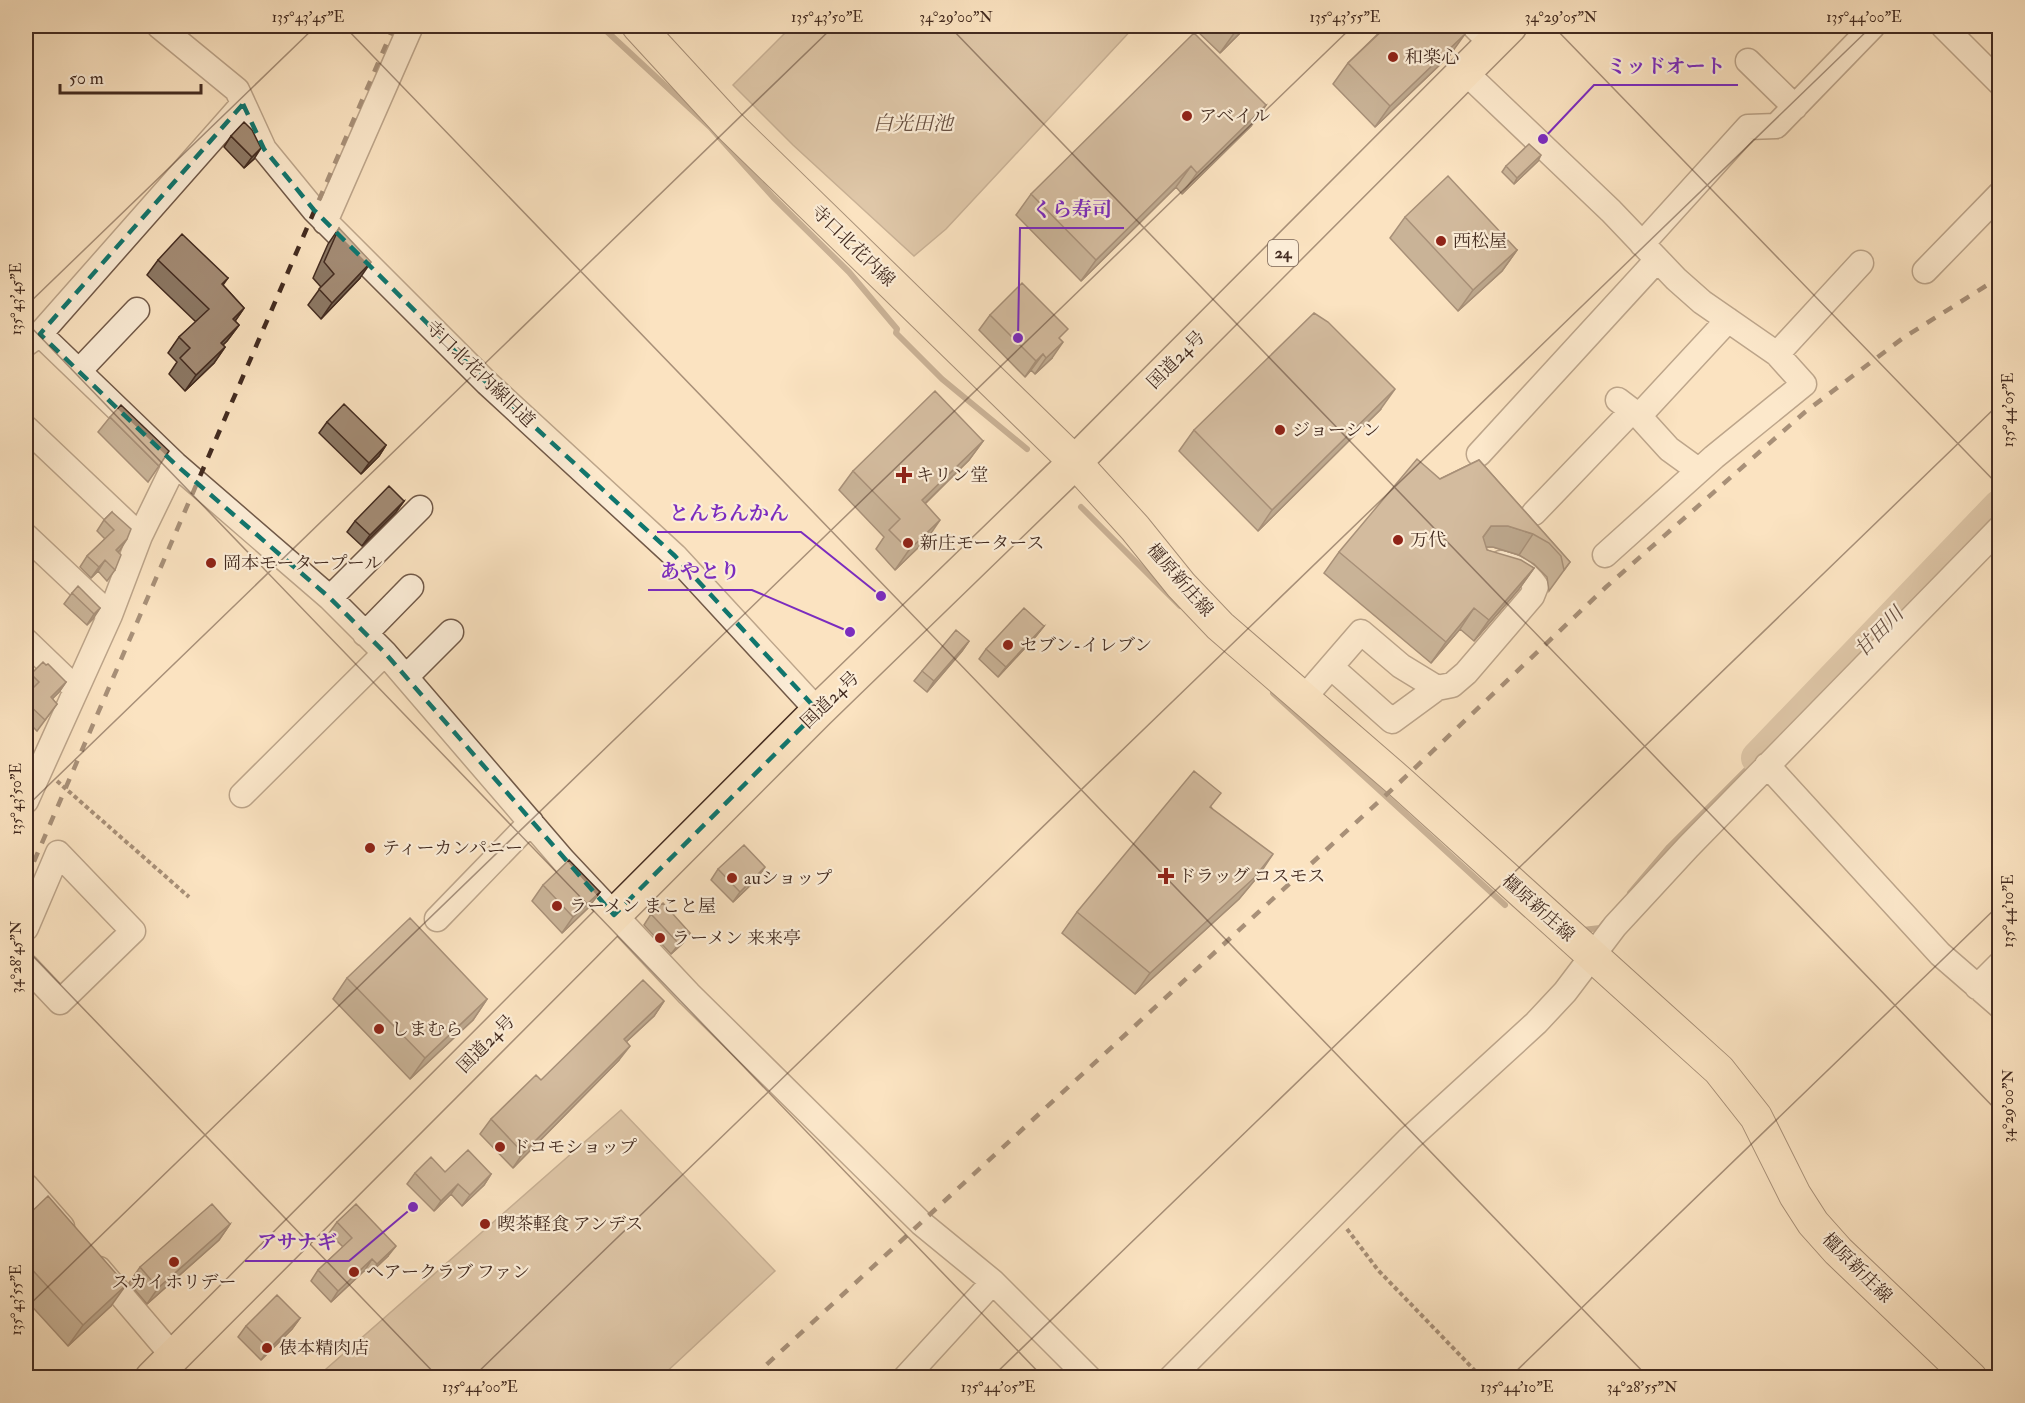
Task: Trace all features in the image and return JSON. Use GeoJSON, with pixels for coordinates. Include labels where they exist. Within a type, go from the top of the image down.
{"type":"FeatureCollection","features":[{"type":"Feature","properties":{"kind":"highway","name":"国道24号"},"geometry":{"type":"LineString","coordinates":[[158,1372],[818,711],[1075,462],[1464,71],[1492,31]]}},
{"type":"Feature","properties":{"kind":"main road","name":"寺口北花内線"},"geometry":{"type":"LineString","coordinates":[[638,26],[730,126],[1075,462]]}},
{"type":"Feature","properties":{"kind":"main road","name":"橿原新庄線"},"geometry":{"type":"LineString","coordinates":[[1075,462],[1135,528],[1199,605],[1303,699],[1400,782],[1719,1070],[1756,1117],[1813,1223],[1846,1259],[1971,1377]]}},
{"type":"Feature","properties":{"kind":"street","name":"寺口北花内線旧道"},"geometry":{"type":"LineString","coordinates":[[159,26],[237,90],[269,157],[325,222],[487,383],[675,556],[818,711]]}},
{"type":"Feature","properties":{"kind":"street"},"geometry":{"type":"LineString","coordinates":[[325,222],[411,26]]}},
{"type":"Feature","properties":{"kind":"street"},"geometry":{"type":"LineString","coordinates":[[1479,454],[1650,252],[1748,127],[1776,126],[1873,26]]}},
{"type":"Feature","properties":{"kind":"street"},"geometry":{"type":"LineString","coordinates":[[1943,26],[2000,83]]}},
{"type":"Feature","properties":{"kind":"street"},"geometry":{"type":"LineString","coordinates":[[1748,61],[1795,107]]}},
{"type":"Feature","properties":{"kind":"street"},"geometry":{"type":"LineString","coordinates":[[1464,71],[1702,302],[1777,354],[1804,384],[1698,470],[1605,555]]}},
{"type":"Feature","properties":{"kind":"street"},"geometry":{"type":"LineString","coordinates":[[243,104],[33,339],[78,371],[175,464],[330,598],[385,653],[531,822],[689,994],[921,1223],[993,1282],[1089,1377]]}},
{"type":"Feature","properties":{"kind":"street"},"geometry":{"type":"LineString","coordinates":[[1925,271],[2000,194]]}},
{"type":"Feature","properties":{"kind":"street"},"geometry":{"type":"LineString","coordinates":[[1777,354],[1861,263]]}},
{"type":"Feature","properties":{"kind":"street"},"geometry":{"type":"LineString","coordinates":[[78,371],[137,310]]}},
{"type":"Feature","properties":{"kind":"street"},"geometry":{"type":"LineString","coordinates":[[1534,513],[1630,409],[1728,320]]}},
{"type":"Feature","properties":{"kind":"street"},"geometry":{"type":"LineString","coordinates":[[1630,409],[1669,449],[1698,470]]}},
{"type":"Feature","properties":{"kind":"street"},"geometry":{"type":"LineString","coordinates":[[26,428],[140,536]]}},
{"type":"Feature","properties":{"kind":"street"},"geometry":{"type":"LineString","coordinates":[[26,801],[32,761],[76,688],[110,615],[140,536],[175,464]]}},
{"type":"Feature","properties":{"kind":"street"},"geometry":{"type":"LineString","coordinates":[[330,598],[420,508]]}},
{"type":"Feature","properties":{"kind":"street"},"geometry":{"type":"LineString","coordinates":[[1171,1377],[1204,1348],[1331,1215],[1409,1139],[1536,1023],[1565,992],[1591,956],[1639,900],[1767,765],[2000,528]]}},
{"type":"Feature","properties":{"kind":"street"},"geometry":{"type":"LineString","coordinates":[[26,536],[110,615]]}},
{"type":"Feature","properties":{"kind":"street"},"geometry":{"type":"LineString","coordinates":[[1331,667],[1392,721],[1437,688],[1452,685],[1466,673],[1532,596],[1536,586],[1527,574],[1512,565],[1482,560]]}},
{"type":"Feature","properties":{"kind":"street"},"geometry":{"type":"LineString","coordinates":[[365,634],[411,588]]}},
{"type":"Feature","properties":{"kind":"street"},"geometry":{"type":"LineString","coordinates":[[406,677],[451,632]]}},
{"type":"Feature","properties":{"kind":"street"},"geometry":{"type":"LineString","coordinates":[[1303,699],[1361,632],[1401,666],[1437,688]]}},
{"type":"Feature","properties":{"kind":"street"},"geometry":{"type":"LineString","coordinates":[[26,641],[76,688]]}},
{"type":"Feature","properties":{"kind":"street"},"geometry":{"type":"LineString","coordinates":[[242,795],[385,653]]}},
{"type":"Feature","properties":{"kind":"street"},"geometry":{"type":"LineString","coordinates":[[1767,765],[1940,954],[1990,974],[2000,1006]]}},
{"type":"Feature","properties":{"kind":"street"},"geometry":{"type":"LineString","coordinates":[[437,919],[531,822]]}},
{"type":"Feature","properties":{"kind":"street"},"geometry":{"type":"LineString","coordinates":[[26,928],[58,853],[133,931],[60,1002],[26,966]]}},
{"type":"Feature","properties":{"kind":"street"},"geometry":{"type":"LineString","coordinates":[[26,1186],[158,1372]]}},
{"type":"Feature","properties":{"kind":"street"},"geometry":{"type":"LineString","coordinates":[[905,1377],[993,1282]]}},
{"type":"Feature","properties":{"kind":"path"},"geometry":{"type":"LineString","coordinates":[[32,761],[80,799],[189,897]]}},
{"type":"Feature","properties":{"kind":"path"},"geometry":{"type":"LineString","coordinates":[[1331,1215],[1340,1220],[1378,1269],[1482,1377]]}},
{"type":"Feature","properties":{"kind":"highlighted area"},"geometry":{"type":"Polygon","coordinates":[[[243,104],[264,149],[314,210],[487,383],[675,556],[818,711],[614,915],[385,653],[330,598],[175,464],[40,334],[243,104]]]}},
{"type":"Feature","properties":{"kind":"water","name":"白光田池"},"geometry":{"type":"Polygon","coordinates":[[[792,26],[1135,26],[946,229],[914,256],[793,145],[733,85],[792,26]]]}},
{"type":"Feature","properties":{"kind":"water"},"geometry":{"type":"Polygon","coordinates":[[[621,1110],[775,1271],[661,1377],[317,1377],[621,1110]]]}},
{"type":"Feature","properties":{"kind":"building"},"geometry":{"type":"Polygon","coordinates":[[[1228,26],[1242,26],[1235,32],[1228,26]]]}},
{"type":"Feature","properties":{"kind":"building"},"geometry":{"type":"Polygon","coordinates":[[[1387,26],[1456,26],[1465,34],[1390,106],[1348,63],[1387,26]]]}},
{"type":"Feature","properties":{"kind":"building"},"geometry":{"type":"Polygon","coordinates":[[[1194,33],[1266,105],[1197,173],[1191,166],[1096,260],[1031,194],[1194,33]]]}},
{"type":"Feature","properties":{"kind":"building"},"geometry":{"type":"Polygon","coordinates":[[[244,122],[252,130],[261,148],[252,157],[231,136],[244,122]]]}},
{"type":"Feature","properties":{"kind":"building"},"geometry":{"type":"Polygon","coordinates":[[[1529,144],[1541,155],[1517,178],[1506,166],[1529,144]]]}},
{"type":"Feature","properties":{"kind":"building"},"geometry":{"type":"Polygon","coordinates":[[[1448,176],[1517,250],[1473,290],[1405,217],[1448,176]]]}},
{"type":"Feature","properties":{"kind":"building"},"geometry":{"type":"Polygon","coordinates":[[[339,228],[371,262],[332,303],[319,289],[334,274],[324,262],[339,228]]]}},
{"type":"Feature","properties":{"kind":"building"},"geometry":{"type":"Polygon","coordinates":[[[182,234],[228,278],[222,284],[244,308],[233,319],[239,325],[221,343],[225,347],[196,375],[180,358],[190,348],[179,337],[209,309],[158,260],[182,234]]]}},
{"type":"Feature","properties":{"kind":"building"},"geometry":{"type":"Polygon","coordinates":[[[1022,283],[1068,329],[1059,338],[1063,342],[1046,358],[1043,354],[1036,361],[990,315],[1022,283]]]}},
{"type":"Feature","properties":{"kind":"building","name":"ジョーシン"},"geometry":{"type":"Polygon","coordinates":[[[1314,313],[1328,322],[1395,389],[1272,510],[1194,430],[1314,313]]]}},
{"type":"Feature","properties":{"kind":"building","name":"キリン堂"},"geometry":{"type":"Polygon","coordinates":[[[935,391],[983,441],[922,500],[940,520],[909,550],[889,530],[900,519],[853,471],[935,391]]]}},
{"type":"Feature","properties":{"kind":"building"},"geometry":{"type":"Polygon","coordinates":[[[344,404],[386,445],[369,463],[327,422],[344,404]]]}},
{"type":"Feature","properties":{"kind":"building"},"geometry":{"type":"Polygon","coordinates":[[[121,405],[169,451],[159,466],[110,417],[121,405]]]}},
{"type":"Feature","properties":{"kind":"building"},"geometry":{"type":"Polygon","coordinates":[[[1417,459],[1440,479],[1479,460],[1570,562],[1564,570],[1561,556],[1549,543],[1533,534],[1508,526],[1491,526],[1483,537],[1487,550],[1521,560],[1534,568],[1489,620],[1474,608],[1446,642],[1339,552],[1417,459]]]}},
{"type":"Feature","properties":{"kind":"building"},"geometry":{"type":"Polygon","coordinates":[[[389,486],[404,501],[370,535],[355,521],[389,486]]]}},
{"type":"Feature","properties":{"kind":"building"},"geometry":{"type":"Polygon","coordinates":[[[112,512],[131,529],[127,539],[116,550],[121,555],[115,570],[105,560],[99,567],[87,556],[114,530],[104,520],[112,512]]]}},
{"type":"Feature","properties":{"kind":"building"},"geometry":{"type":"Polygon","coordinates":[[[78,586],[100,608],[94,614],[72,593],[78,586]]]}},
{"type":"Feature","properties":{"kind":"building"},"geometry":{"type":"Polygon","coordinates":[[[1024,608],[1044,626],[1006,667],[986,649],[1024,608]]]}},
{"type":"Feature","properties":{"kind":"building"},"geometry":{"type":"Polygon","coordinates":[[[956,630],[969,641],[934,681],[922,671],[956,630]]]}},
{"type":"Feature","properties":{"kind":"building"},"geometry":{"type":"Polygon","coordinates":[[[43,662],[66,682],[51,697],[57,704],[45,720],[26,702],[26,695],[39,682],[31,674],[43,662]]]}},
{"type":"Feature","properties":{"kind":"building"},"geometry":{"type":"Polygon","coordinates":[[[1194,771],[1221,793],[1210,807],[1273,854],[1254,878],[1150,973],[1077,912],[1194,771]]]}},
{"type":"Feature","properties":{"kind":"building"},"geometry":{"type":"Polygon","coordinates":[[[744,845],[765,867],[740,892],[718,869],[744,845]]]}},
{"type":"Feature","properties":{"kind":"building"},"geometry":{"type":"Polygon","coordinates":[[[569,860],[600,892],[573,917],[543,885],[569,860]]]}},
{"type":"Feature","properties":{"kind":"building"},"geometry":{"type":"Polygon","coordinates":[[[663,903],[690,933],[679,944],[651,914],[663,903]]]}},
{"type":"Feature","properties":{"kind":"building"},"geometry":{"type":"Polygon","coordinates":[[[410,918],[487,999],[425,1058],[347,978],[410,918]]]}},
{"type":"Feature","properties":{"kind":"building"},"geometry":{"type":"Polygon","coordinates":[[[643,980],[664,1001],[624,1039],[630,1046],[523,1153],[491,1119],[536,1075],[541,1080],[643,980]]]}},
{"type":"Feature","properties":{"kind":"building"},"geometry":{"type":"Polygon","coordinates":[[[468,1150],[491,1174],[470,1195],[458,1184],[441,1201],[415,1173],[431,1157],[445,1172],[468,1150]]]}},
{"type":"Feature","properties":{"kind":"building"},"geometry":{"type":"Polygon","coordinates":[[[48,1196],[126,1285],[83,1325],[26,1263],[26,1217],[48,1196]]]}},
{"type":"Feature","properties":{"kind":"building","name":"スカイホリデー"},"geometry":{"type":"Polygon","coordinates":[[[212,1204],[230,1224],[158,1288],[140,1267],[212,1204]]]}},
{"type":"Feature","properties":{"kind":"building"},"geometry":{"type":"Polygon","coordinates":[[[356,1204],[396,1246],[377,1264],[372,1259],[338,1291],[318,1270],[352,1238],[337,1222],[356,1204]]]}},
{"type":"Feature","properties":{"kind":"building"},"geometry":{"type":"Polygon","coordinates":[[[277,1295],[300,1318],[269,1349],[246,1326],[277,1295]]]}},
{"type":"Feature","properties":{"kind":"waterway"},"geometry":{"type":"LineString","coordinates":[[601,26],[710,127],[773,197],[849,272],[897,329],[896,333],[942,379],[1027,449]]}},
{"type":"Feature","properties":{"kind":"waterway","name":"甘田川"},"geometry":{"type":"LineString","coordinates":[[1758,758],[2000,506]]}},
{"type":"Feature","properties":{"kind":"waterway"},"geometry":{"type":"LineString","coordinates":[[1081,507],[1180,606]]}},
{"type":"Feature","properties":{"kind":"waterway"},"geometry":{"type":"LineString","coordinates":[[1273,693],[1505,905]]}},
{"type":"Feature","properties":{"kind":"waterway"},"geometry":{"type":"LineString","coordinates":[[1630,893],[1669,847],[1758,758]]}},
{"type":"Feature","properties":{"kind":"waterway"},"geometry":{"type":"LineString","coordinates":[[1581,928],[1583,930],[1600,928],[1604,923]]}},
{"type":"Feature","properties":{"kind":"railway"},"geometry":{"type":"LineString","coordinates":[[26,880],[394,26]]}},
{"type":"Feature","properties":{"kind":"railway"},"geometry":{"type":"LineString","coordinates":[[752,1378],[1400,782],[1606,587],[1805,412],[1903,338],[2000,277]]}},
{"type":"Feature","properties":{"kind":"place","name":"和楽心"},"geometry":{"type":"Point","coordinates":[1393,57]}},
{"type":"Feature","properties":{"kind":"place","name":"アベイル"},"geometry":{"type":"Point","coordinates":[1187,116]}},
{"type":"Feature","properties":{"kind":"place","name":"ミッドオート"},"geometry":{"type":"Point","coordinates":[1543,139]}},
{"type":"Feature","properties":{"kind":"place","name":"西松屋"},"geometry":{"type":"Point","coordinates":[1441,241]}},
{"type":"Feature","properties":{"kind":"place","name":"くら寿司"},"geometry":{"type":"Point","coordinates":[1018,338]}},
{"type":"Feature","properties":{"kind":"place","name":"ジョーシン"},"geometry":{"type":"Point","coordinates":[1280,430]}},
{"type":"Feature","properties":{"kind":"place","name":"キリン堂"},"geometry":{"type":"Point","coordinates":[904,475]}},
{"type":"Feature","properties":{"kind":"place","name":"万代"},"geometry":{"type":"Point","coordinates":[1398,540]}},
{"type":"Feature","properties":{"kind":"place","name":"新庄モータース"},"geometry":{"type":"Point","coordinates":[908,543]}},
{"type":"Feature","properties":{"kind":"place","name":"岡本モータープール"},"geometry":{"type":"Point","coordinates":[211,563]}},
{"type":"Feature","properties":{"kind":"place","name":"とんちんかん"},"geometry":{"type":"Point","coordinates":[881,596]}},
{"type":"Feature","properties":{"kind":"place","name":"あやとり"},"geometry":{"type":"Point","coordinates":[850,632]}},
{"type":"Feature","properties":{"kind":"place","name":"セブン-イレブン"},"geometry":{"type":"Point","coordinates":[1008,645]}},
{"type":"Feature","properties":{"kind":"place","name":"ティーカンパニー"},"geometry":{"type":"Point","coordinates":[370,848]}},
{"type":"Feature","properties":{"kind":"place","name":"ドラッグ コスモス"},"geometry":{"type":"Point","coordinates":[1166,876]}},
{"type":"Feature","properties":{"kind":"place","name":"auショップ"},"geometry":{"type":"Point","coordinates":[732,878]}},
{"type":"Feature","properties":{"kind":"place","name":"ラーメン まこと屋"},"geometry":{"type":"Point","coordinates":[557,906]}},
{"type":"Feature","properties":{"kind":"place","name":"ラーメン 来来亭"},"geometry":{"type":"Point","coordinates":[660,938]}},
{"type":"Feature","properties":{"kind":"place","name":"しまむら"},"geometry":{"type":"Point","coordinates":[379,1029]}},
{"type":"Feature","properties":{"kind":"place","name":"ドコモショップ"},"geometry":{"type":"Point","coordinates":[500,1147]}},
{"type":"Feature","properties":{"kind":"place","name":"アサナギ"},"geometry":{"type":"Point","coordinates":[413,1207]}},
{"type":"Feature","properties":{"kind":"place","name":"喫茶軽食 アンデス"},"geometry":{"type":"Point","coordinates":[485,1224]}},
{"type":"Feature","properties":{"kind":"place","name":"スカイホリデー"},"geometry":{"type":"Point","coordinates":[174,1262]}},
{"type":"Feature","properties":{"kind":"place","name":"ヘアークラブ ファン"},"geometry":{"type":"Point","coordinates":[354,1272]}},
{"type":"Feature","properties":{"kind":"place","name":"俵本精肉店"},"geometry":{"type":"Point","coordinates":[267,1348]}}]}
